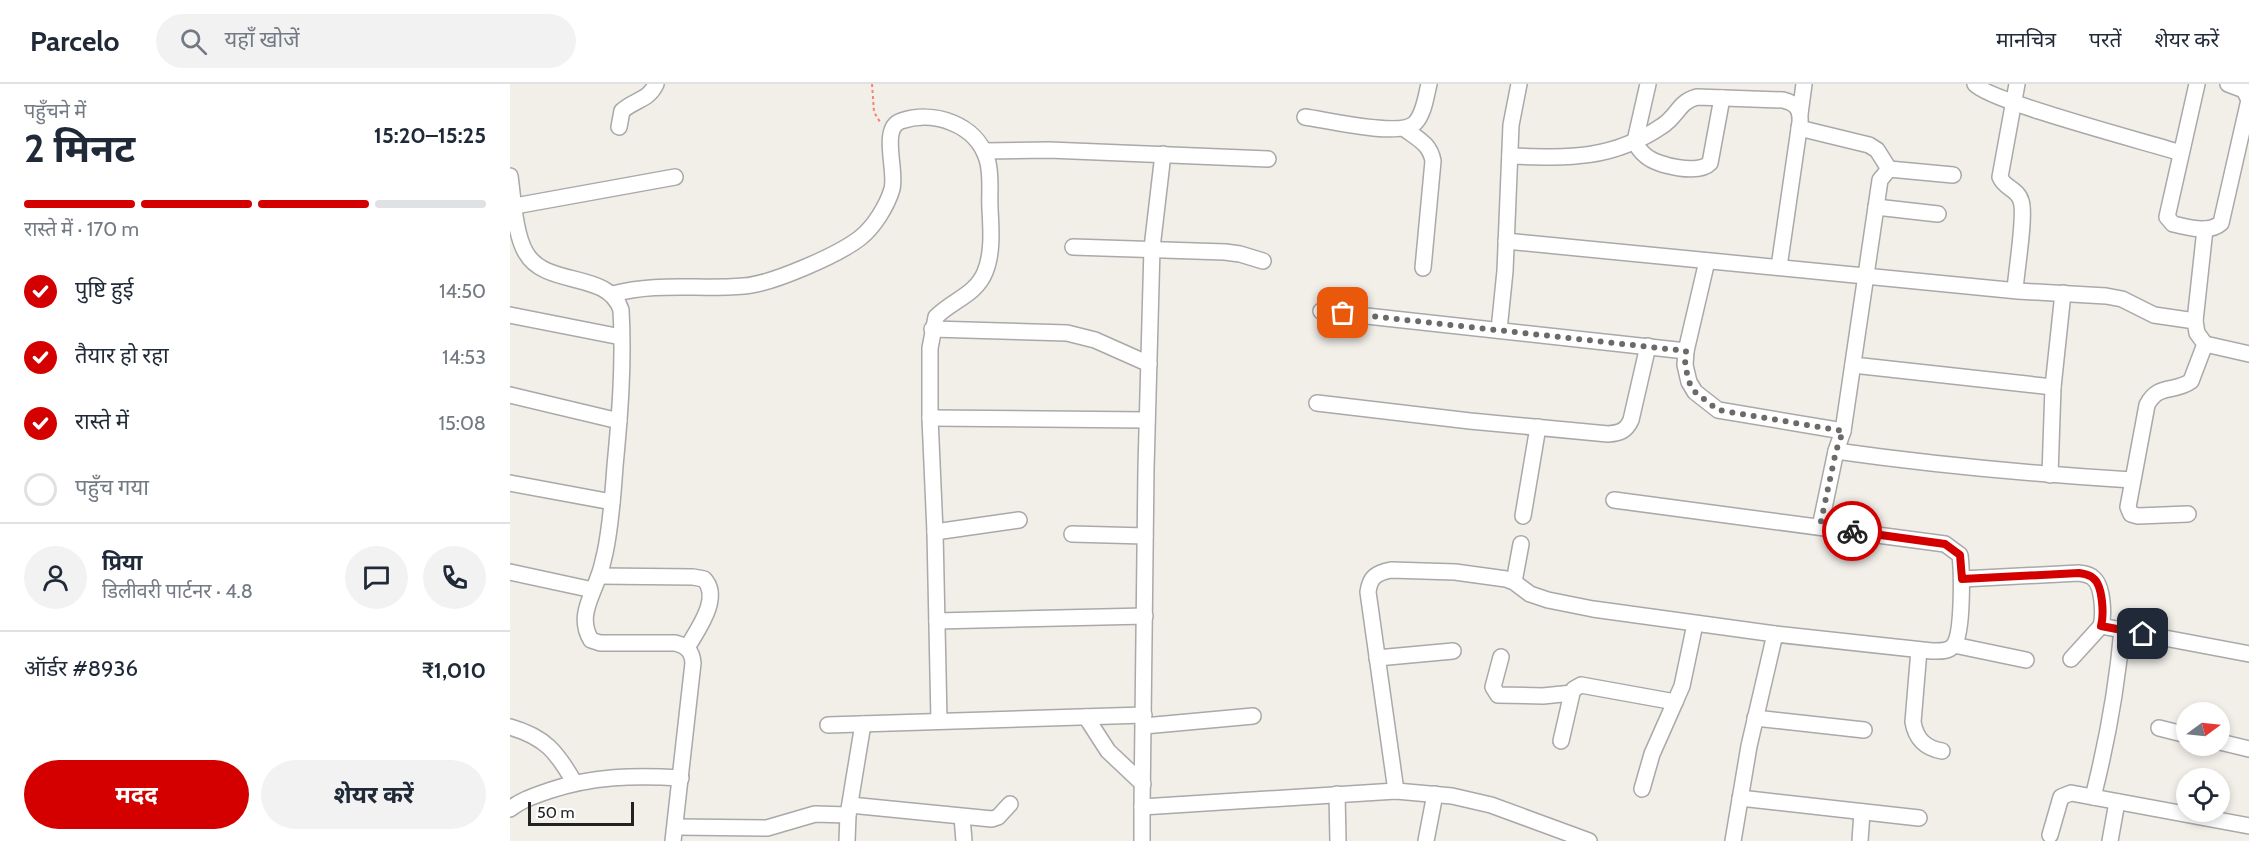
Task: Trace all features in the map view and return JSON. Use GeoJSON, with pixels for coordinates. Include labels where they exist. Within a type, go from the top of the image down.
{"type":"FeatureCollection","features":[{"type":"Feature","properties":{"kind":"street"},"geometry":{"type":"LineString","coordinates":[[619,127],[622,111],[646,97],[656,84]]}},
{"type":"Feature","properties":{"kind":"street"},"geometry":{"type":"LineString","coordinates":[[1305,117],[1389,130],[1405,129],[1414,124],[1420,116],[1429,84]]}},
{"type":"Feature","properties":{"kind":"street"},"geometry":{"type":"LineString","coordinates":[[1499,330],[1511,125],[1519,84]]}},
{"type":"Feature","properties":{"kind":"street"},"geometry":{"type":"LineString","coordinates":[[1648,84],[1635,141],[1647,157],[1663,164],[1694,169],[1710,163],[1722,98]]}},
{"type":"Feature","properties":{"kind":"street"},"geometry":{"type":"LineString","coordinates":[[1779,267],[1804,84]]}},
{"type":"Feature","properties":{"kind":"street"},"geometry":{"type":"LineString","coordinates":[[1975,84],[1980,90],[2014,102],[2181,153]]}},
{"type":"Feature","properties":{"kind":"street"},"geometry":{"type":"LineString","coordinates":[[2015,290],[2023,209],[2018,195],[2003,184],[2000,177],[2017,84]]}},
{"type":"Feature","properties":{"kind":"street"},"geometry":{"type":"LineString","coordinates":[[2197,84],[2167,217],[2173,224],[2205,229],[2216,227],[2221,223],[2249,100],[2244,90],[2228,84]]}},
{"type":"Feature","properties":{"kind":"street"},"geometry":{"type":"LineString","coordinates":[[1510,156],[1569,158],[1606,152],[1635,141],[1663,126],[1685,101],[1697,97],[1793,102],[1797,106],[1800,121]]}},
{"type":"Feature","properties":{"kind":"street"},"geometry":{"type":"LineString","coordinates":[[613,294],[657,286],[727,287],[763,283],[843,248],[861,237],[872,226],[888,199],[893,187],[894,169],[890,142],[891,132],[893,126],[900,121],[948,119],[959,125],[984,151],[988,161],[991,218],[989,256],[985,273],[974,289],[936,317],[932,328],[930,348],[939,721]]}},
{"type":"Feature","properties":{"kind":"street"},"geometry":{"type":"LineString","coordinates":[[1800,121],[1869,145],[1876,150],[1889,169]]}},
{"type":"Feature","properties":{"kind":"street"},"geometry":{"type":"LineString","coordinates":[[1405,129],[1427,145],[1433,161],[1423,268]]}},
{"type":"Feature","properties":{"kind":"street"},"geometry":{"type":"LineString","coordinates":[[984,151],[1049,150],[1268,159]]}},
{"type":"Feature","properties":{"kind":"street"},"geometry":{"type":"LineString","coordinates":[[1142,841],[1145,536],[1152,248],[1163,154]]}},
{"type":"Feature","properties":{"kind":"street"},"geometry":{"type":"LineString","coordinates":[[1820,526],[1836,451],[1843,431],[1880,180],[1889,169],[1953,175]]}},
{"type":"Feature","properties":{"kind":"street"},"geometry":{"type":"LineString","coordinates":[[510,176],[525,253],[533,262],[554,273],[613,294],[621,310],[619,421],[612,502],[606,550],[586,610],[585,623],[591,640],[600,643],[675,643],[690,651],[693,663],[675,834],[767,828],[795,818],[849,810],[992,819],[998,817],[1010,804]]}},
{"type":"Feature","properties":{"kind":"street"},"geometry":{"type":"LineString","coordinates":[[515,206],[675,177]]}},
{"type":"Feature","properties":{"kind":"street"},"geometry":{"type":"LineString","coordinates":[[1876,207],[1938,214]]}},
{"type":"Feature","properties":{"kind":"street"},"geometry":{"type":"LineString","coordinates":[[2205,229],[2195,321],[2197,333],[2205,344],[2249,354]]}},
{"type":"Feature","properties":{"kind":"street"},"geometry":{"type":"LineString","coordinates":[[1506,241],[2122,299],[2154,315],[2195,321]]}},
{"type":"Feature","properties":{"kind":"street"},"geometry":{"type":"LineString","coordinates":[[1073,247],[1225,252],[1263,261]]}},
{"type":"Feature","properties":{"kind":"street"},"geometry":{"type":"LineString","coordinates":[[1707,261],[1686,351],[1685,365],[1689,382],[1695,392],[1718,410],[1843,431]]}},
{"type":"Feature","properties":{"kind":"street"},"geometry":{"type":"LineString","coordinates":[[2050,475],[2053,387],[2063,293]]}},
{"type":"Feature","properties":{"kind":"street"},"geometry":{"type":"LineString","coordinates":[[1321,311],[1686,351]]}},
{"type":"Feature","properties":{"kind":"street"},"geometry":{"type":"LineString","coordinates":[[510,315],[621,338]]}},
{"type":"Feature","properties":{"kind":"street"},"geometry":{"type":"LineString","coordinates":[[932,328],[1067,333],[1095,340],[1149,363]]}},
{"type":"Feature","properties":{"kind":"street"},"geometry":{"type":"LineString","coordinates":[[2188,514],[2138,516],[2132,514],[2128,507],[2147,405],[2151,398],[2165,388],[2182,386],[2191,381],[2205,344]]}},
{"type":"Feature","properties":{"kind":"street"},"geometry":{"type":"LineString","coordinates":[[1317,403],[1608,434],[1618,433],[1627,429],[1632,420],[1648,346]]}},
{"type":"Feature","properties":{"kind":"street"},"geometry":{"type":"LineString","coordinates":[[1853,365],[2053,387]]}},
{"type":"Feature","properties":{"kind":"street"},"geometry":{"type":"LineString","coordinates":[[510,395],[619,421]]}},
{"type":"Feature","properties":{"kind":"street"},"geometry":{"type":"LineString","coordinates":[[930,418],[1147,420]]}},
{"type":"Feature","properties":{"kind":"street"},"geometry":{"type":"LineString","coordinates":[[1523,516],[1538,427]]}},
{"type":"Feature","properties":{"kind":"street"},"geometry":{"type":"LineString","coordinates":[[1836,451],[1915,462],[2132,480]]}},
{"type":"Feature","properties":{"kind":"street"},"geometry":{"type":"LineString","coordinates":[[510,483],[612,502]]}},
{"type":"Feature","properties":{"kind":"street"},"geometry":{"type":"LineString","coordinates":[[1386,791],[1377,658],[1368,592],[1374,576],[1390,570],[1455,572],[1514,582],[1524,591],[1548,600],[1695,624],[1920,650],[1948,650],[1954,645],[1958,631],[1962,579],[1960,555],[1945,544],[1614,500]]}},
{"type":"Feature","properties":{"kind":"street"},"geometry":{"type":"LineString","coordinates":[[935,532],[1019,520]]}},
{"type":"Feature","properties":{"kind":"street"},"geometry":{"type":"LineString","coordinates":[[1072,534],[1145,536]]}},
{"type":"Feature","properties":{"kind":"street"},"geometry":{"type":"LineString","coordinates":[[1514,582],[1521,544]]}},
{"type":"Feature","properties":{"kind":"street"},"geometry":{"type":"LineString","coordinates":[[510,572],[596,583],[693,577],[705,579],[711,590],[710,600],[687,648]]}},
{"type":"Feature","properties":{"kind":"street"},"geometry":{"type":"LineString","coordinates":[[1962,579],[2079,573],[2090,575],[2096,580],[2098,586],[2103,612],[2101,626],[2071,659]]}},
{"type":"Feature","properties":{"kind":"street"},"geometry":{"type":"LineString","coordinates":[[937,621],[1144,616]]}},
{"type":"Feature","properties":{"kind":"street"},"geometry":{"type":"LineString","coordinates":[[1642,789],[1652,754],[1682,686],[1695,624]]}},
{"type":"Feature","properties":{"kind":"street"},"geometry":{"type":"LineString","coordinates":[[2101,626],[2249,654]]}},
{"type":"Feature","properties":{"kind":"street"},"geometry":{"type":"LineString","coordinates":[[2093,797],[2115,698],[2122,630]]}},
{"type":"Feature","properties":{"kind":"street"},"geometry":{"type":"LineString","coordinates":[[1732,841],[1755,718],[1775,634]]}},
{"type":"Feature","properties":{"kind":"street"},"geometry":{"type":"LineString","coordinates":[[1954,645],[2026,660]]}},
{"type":"Feature","properties":{"kind":"street"},"geometry":{"type":"LineString","coordinates":[[1920,650],[1913,722],[1915,733],[1931,749],[1942,751]]}},
{"type":"Feature","properties":{"kind":"street"},"geometry":{"type":"LineString","coordinates":[[1377,658],[1453,651]]}},
{"type":"Feature","properties":{"kind":"street"},"geometry":{"type":"LineString","coordinates":[[1501,657],[1492,687],[1498,694],[1544,696],[1572,693]]}},
{"type":"Feature","properties":{"kind":"street"},"geometry":{"type":"LineString","coordinates":[[1561,741],[1572,693],[1577,686],[1585,685],[1675,702]]}},
{"type":"Feature","properties":{"kind":"street"},"geometry":{"type":"LineString","coordinates":[[828,725],[1086,717],[1144,721],[1253,716]]}},
{"type":"Feature","properties":{"kind":"street"},"geometry":{"type":"LineString","coordinates":[[1086,717],[1108,752],[1143,784]]}},
{"type":"Feature","properties":{"kind":"street"},"geometry":{"type":"LineString","coordinates":[[1755,718],[1864,730]]}},
{"type":"Feature","properties":{"kind":"street"},"geometry":{"type":"LineString","coordinates":[[847,841],[849,810],[863,724]]}},
{"type":"Feature","properties":{"kind":"street"},"geometry":{"type":"LineString","coordinates":[[510,727],[526,732],[551,747],[574,783]]}},
{"type":"Feature","properties":{"kind":"street"},"geometry":{"type":"LineString","coordinates":[[2159,728],[2176,732]]}},
{"type":"Feature","properties":{"kind":"street"},"geometry":{"type":"LineString","coordinates":[[2230,744],[2249,749]]}},
{"type":"Feature","properties":{"kind":"street"},"geometry":{"type":"LineString","coordinates":[[510,809],[527,798],[574,783],[619,776],[681,778]]}},
{"type":"Feature","properties":{"kind":"street"},"geometry":{"type":"LineString","coordinates":[[1142,807],[1386,791],[1435,794],[1491,805],[1589,841]]}},
{"type":"Feature","properties":{"kind":"street"},"geometry":{"type":"LineString","coordinates":[[2050,835],[2061,797],[2071,793],[2249,826]]}},
{"type":"Feature","properties":{"kind":"street"},"geometry":{"type":"LineString","coordinates":[[1337,794],[1338,841]]}},
{"type":"Feature","properties":{"kind":"street"},"geometry":{"type":"LineString","coordinates":[[1426,841],[1435,794]]}},
{"type":"Feature","properties":{"kind":"street"},"geometry":{"type":"LineString","coordinates":[[1740,798],[1919,818]]}},
{"type":"Feature","properties":{"kind":"street"},"geometry":{"type":"LineString","coordinates":[[2110,841],[2117,802]]}},
{"type":"Feature","properties":{"kind":"street"},"geometry":{"type":"LineString","coordinates":[[1860,841],[1862,812]]}},
{"type":"Feature","properties":{"kind":"street"},"geometry":{"type":"LineString","coordinates":[[962,817],[964,841]]}},
{"type":"Feature","properties":{"kind":"path"},"geometry":{"type":"LineString","coordinates":[[872,84],[874,111],[882,126],[891,132]]}},
{"type":"Feature","properties":{"kind":"way so far"},"geometry":{"type":"LineString","coordinates":[[1343,313],[1686,351],[1685,365],[1689,382],[1703,400],[1718,410],[1843,431],[1836,451],[1820,526],[1852,531]]}},
{"type":"Feature","properties":{"kind":"route"},"geometry":{"type":"LineString","coordinates":[[1852,531],[1945,544],[1955,549],[1960,555],[1962,579],[2079,573],[2090,575],[2096,580],[2098,586],[2103,612],[2101,626],[2143,634]]}}]}
